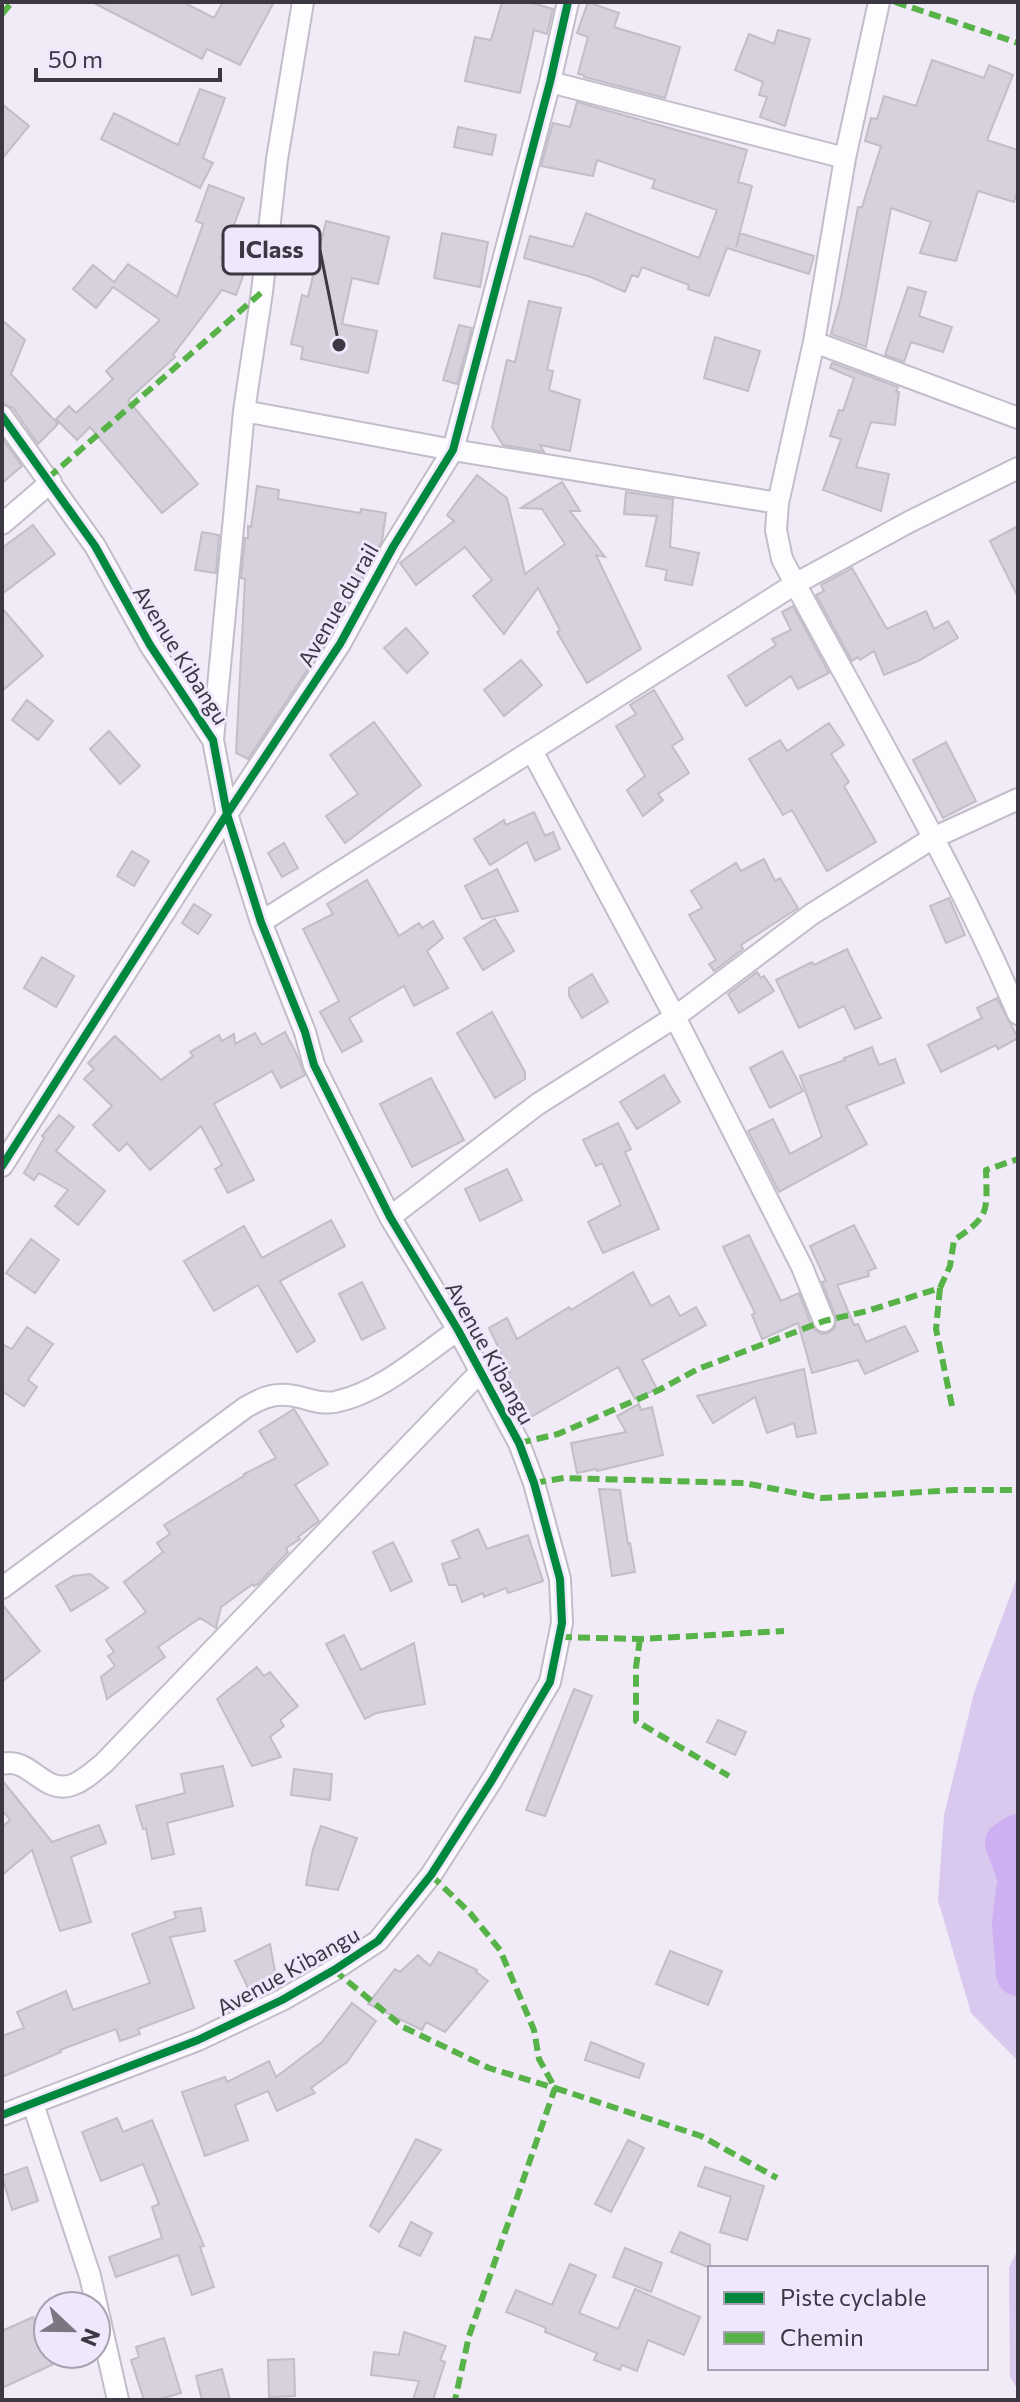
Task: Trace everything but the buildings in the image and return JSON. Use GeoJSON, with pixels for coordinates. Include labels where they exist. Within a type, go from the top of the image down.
{"type":"FeatureCollection","features":[{"type":"Feature","properties":{"kind":"street"},"geometry":{"type":"LineString","coordinates":[[213,740],[244,411],[277,159],[303,2]]}},
{"type":"Feature","properties":{"kind":"street","name":"Avenue du rail"},"geometry":{"type":"LineString","coordinates":[[2,1166],[227,814],[340,644],[393,547],[453,450],[550,82],[568,2]]}},
{"type":"Feature","properties":{"kind":"street"},"geometry":{"type":"LineString","coordinates":[[879,2],[845,158],[814,342],[778,503],[776,530],[782,559],[933,838],[1018,1014]]}},
{"type":"Feature","properties":{"kind":"street"},"geometry":{"type":"LineString","coordinates":[[550,82],[845,158]]}},
{"type":"Feature","properties":{"kind":"street"},"geometry":{"type":"LineString","coordinates":[[814,342],[1018,418]]}},
{"type":"Feature","properties":{"kind":"street"},"geometry":{"type":"LineString","coordinates":[[244,411],[453,450],[778,503]]}},
{"type":"Feature","properties":{"kind":"street","name":"Avenue Kibangu"},"geometry":{"type":"LineString","coordinates":[[2,416],[95,546],[150,645],[213,740],[227,814],[261,922],[305,1032],[314,1065],[390,1217],[458,1330],[519,1443],[534,1483],[560,1579],[562,1623],[550,1682],[431,1875],[378,1941],[295,1992],[198,2040],[2,2115]]}},
{"type":"Feature","properties":{"kind":"street"},"geometry":{"type":"LineString","coordinates":[[261,922],[795,584],[1018,468]]}},
{"type":"Feature","properties":{"kind":"street"},"geometry":{"type":"LineString","coordinates":[[2,524],[51,482]]}},
{"type":"Feature","properties":{"kind":"street"},"geometry":{"type":"LineString","coordinates":[[532,751],[675,1017],[802,1267],[824,1321]]}},
{"type":"Feature","properties":{"kind":"street"},"geometry":{"type":"LineString","coordinates":[[390,1217],[538,1104],[675,1017],[812,914],[933,838],[1018,799]]}},
{"type":"Feature","properties":{"kind":"street"},"geometry":{"type":"LineString","coordinates":[[2,1588],[246,1407],[266,1396],[287,1394],[312,1402],[332,1403],[356,1396],[377,1387],[458,1330]]}},
{"type":"Feature","properties":{"kind":"street"},"geometry":{"type":"LineString","coordinates":[[2,1764],[19,1764],[47,1784],[62,1788],[76,1784],[104,1763],[481,1371]]}},
{"type":"Feature","properties":{"kind":"street"},"geometry":{"type":"LineString","coordinates":[[33,2104],[90,2276],[118,2400]]}},
{"type":"Feature","properties":{"kind":"shaded area"},"geometry":{"type":"Polygon","coordinates":[[[1018,1575],[1018,2061],[971,2013],[938,1900],[944,1815],[974,1693],[1018,1575]]]}},
{"type":"Feature","properties":{"kind":"shaded area"},"geometry":{"type":"Polygon","coordinates":[[[1018,2249],[1018,2390],[1010,2377],[1009,2268],[1018,2249]]]}},
{"type":"Feature","properties":{"kind":"waterway"},"geometry":{"type":"LineString","coordinates":[[1018,1836],[1007,1843],[1018,1873]]}},
{"type":"Feature","properties":{"kind":"waterway"},"geometry":{"type":"LineString","coordinates":[[1018,1890],[1014,1923],[1018,1974]]}},
{"type":"Feature","properties":{"kind":"marked path"},"geometry":{"type":"LineString","coordinates":[[2,14],[12,2]]}},
{"type":"Feature","properties":{"kind":"marked path"},"geometry":{"type":"LineString","coordinates":[[895,2],[1018,43]]}},
{"type":"Feature","properties":{"kind":"marked path"},"geometry":{"type":"LineString","coordinates":[[48,478],[262,292]]}},
{"type":"Feature","properties":{"kind":"marked path"},"geometry":{"type":"LineString","coordinates":[[519,1443],[558,1434],[659,1390],[698,1369],[824,1321],[940,1288],[950,1266],[954,1240],[974,1225],[984,1212],[986,1170],[1018,1159]]}},
{"type":"Feature","properties":{"kind":"marked path"},"geometry":{"type":"LineString","coordinates":[[940,1288],[936,1329],[952,1406]]}},
{"type":"Feature","properties":{"kind":"marked path"},"geometry":{"type":"LineString","coordinates":[[534,1483],[564,1478],[744,1483],[822,1498],[955,1490],[1018,1490]]}},
{"type":"Feature","properties":{"kind":"marked path"},"geometry":{"type":"LineString","coordinates":[[560,1637],[640,1639],[784,1631]]}},
{"type":"Feature","properties":{"kind":"marked path"},"geometry":{"type":"LineString","coordinates":[[640,1639],[636,1667],[636,1721],[729,1776]]}},
{"type":"Feature","properties":{"kind":"marked path"},"geometry":{"type":"LineString","coordinates":[[431,1875],[470,1913],[500,1950],[534,2030],[539,2059],[555,2088],[701,2136],[777,2178]]}},
{"type":"Feature","properties":{"kind":"marked path"},"geometry":{"type":"LineString","coordinates":[[334,1970],[403,2027],[489,2068],[555,2088],[469,2336],[455,2400]]}},
{"type":"Feature","properties":{"kind":"cycle path"},"geometry":{"type":"LineString","coordinates":[[2,1166],[227,814],[340,644],[393,547],[453,450],[550,82],[568,2]]}},
{"type":"Feature","properties":{"kind":"cycle path"},"geometry":{"type":"LineString","coordinates":[[2,416],[95,546],[150,645],[213,740],[227,814],[261,922],[305,1032],[314,1065],[390,1217],[458,1330],[519,1443],[534,1483],[560,1579],[562,1623],[550,1682],[431,1875],[378,1941],[282,2000],[198,2040],[2,2115]]}},
{"type":"Feature","properties":{"kind":"place","name":"IClass"},"geometry":{"type":"Point","coordinates":[339,345]}}]}
